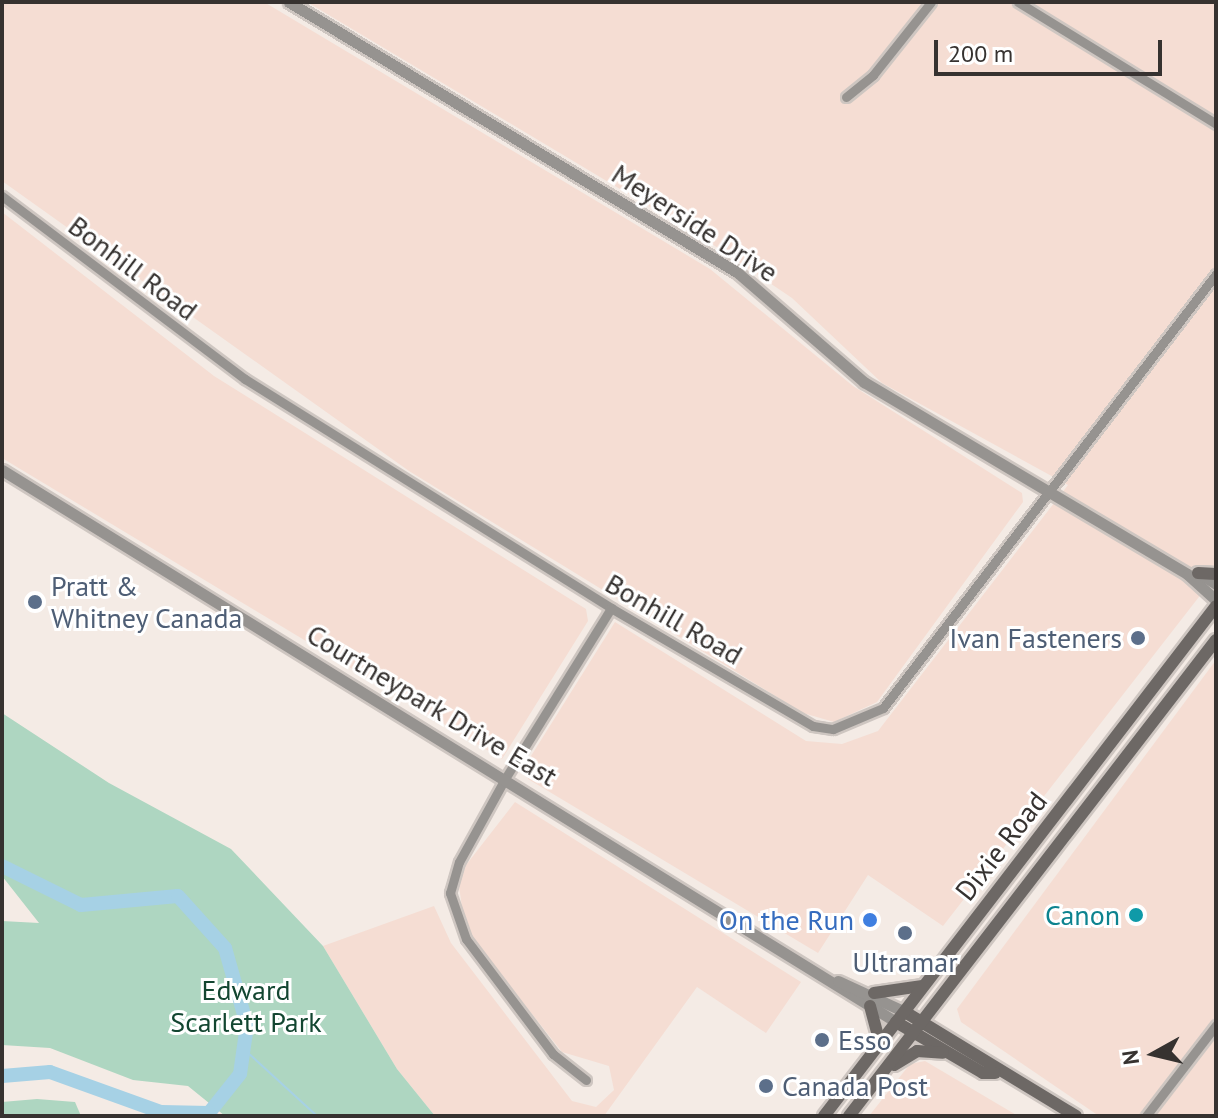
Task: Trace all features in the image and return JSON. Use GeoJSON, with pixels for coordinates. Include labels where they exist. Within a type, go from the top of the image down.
{"type":"FeatureCollection","features":[{"type":"Feature","properties":{"kind":"main road"},"geometry":{"type":"LineString","coordinates":[[1192,573],[1216,574]]}},
{"type":"Feature","properties":{"kind":"main road","name":"Dixie Road"},"geometry":{"type":"LineString","coordinates":[[824,1116],[1216,606]]}},
{"type":"Feature","properties":{"kind":"main road","name":"Dixie Road"},"geometry":{"type":"LineString","coordinates":[[849,1116],[1215,641]]}},
{"type":"Feature","properties":{"kind":"main road"},"geometry":{"type":"LineString","coordinates":[[874,993],[925,984]]}},
{"type":"Feature","properties":{"kind":"main road"},"geometry":{"type":"LineString","coordinates":[[941,999],[938,1023],[946,1037]]}},
{"type":"Feature","properties":{"kind":"main road"},"geometry":{"type":"LineString","coordinates":[[870,1006],[880,1043]]}},
{"type":"Feature","properties":{"kind":"main road","name":"Courtneypark Drive East"},"geometry":{"type":"LineString","coordinates":[[900,1017],[919,1028],[950,1054],[995,1073],[1054,1112],[1076,1116]]}},
{"type":"Feature","properties":{"kind":"main road","name":"Courtneypark Drive East"},"geometry":{"type":"LineString","coordinates":[[919,1028],[946,1037],[990,1062],[995,1073]]}},
{"type":"Feature","properties":{"kind":"main road"},"geometry":{"type":"LineString","coordinates":[[883,1072],[917,1051],[950,1054]]}},
{"type":"Feature","properties":{"kind":"street","name":"Meyerside Drive"},"geometry":{"type":"LineString","coordinates":[[289,2],[738,273],[864,382],[1047,493],[1216,584]]}},
{"type":"Feature","properties":{"kind":"street"},"geometry":{"type":"LineString","coordinates":[[846,97],[931,2]]}},
{"type":"Feature","properties":{"kind":"street"},"geometry":{"type":"LineString","coordinates":[[1018,2],[1216,124]]}},
{"type":"Feature","properties":{"kind":"street","name":"Bonhill Road"},"geometry":{"type":"LineString","coordinates":[[2,196],[245,379],[611,608],[813,726],[850,727],[883,708],[1216,274]]}},
{"type":"Feature","properties":{"kind":"street","name":"Courtneypark Drive East"},"geometry":{"type":"LineString","coordinates":[[2,470],[838,981],[870,1006],[900,1017]]}},
{"type":"Feature","properties":{"kind":"street","name":"Meyerside Drive"},"geometry":{"type":"LineString","coordinates":[[1192,573],[1216,600]]}},
{"type":"Feature","properties":{"kind":"street"},"geometry":{"type":"LineString","coordinates":[[586,1080],[553,1054],[452,910],[459,862],[506,777],[611,608]]}},
{"type":"Feature","properties":{"kind":"street","name":"Courtneypark Drive East"},"geometry":{"type":"LineString","coordinates":[[838,981],[874,993],[900,1017]]}},
{"type":"Feature","properties":{"kind":"street"},"geometry":{"type":"LineString","coordinates":[[1146,1116],[1216,1025]]}},
{"type":"Feature","properties":{"kind":"shaded area"},"geometry":{"type":"Polygon","coordinates":[[[2,2],[264,2],[710,269],[853,386],[1022,493],[1023,502],[877,702],[834,722],[803,713],[409,471],[2,181],[2,2]]]}},
{"type":"Feature","properties":{"kind":"shaded area"},"geometry":{"type":"Polygon","coordinates":[[[307,2],[1216,2],[1216,575],[943,926],[868,875],[818,953],[528,779],[526,764],[615,622],[806,741],[842,744],[878,731],[1068,485],[882,383],[792,298],[712,244],[307,2]]]}},
{"type":"Feature","properties":{"kind":"shaded area"},"geometry":{"type":"Polygon","coordinates":[[[2,212],[214,376],[586,609],[588,621],[502,759],[2,458],[2,212]]]}},
{"type":"Feature","properties":{"kind":"shaded area"},"geometry":{"type":"Polygon","coordinates":[[[1216,660],[1216,1116],[1099,1116],[961,1022],[957,1009],[1216,660]]]}},
{"type":"Feature","properties":{"kind":"shaded area"},"geometry":{"type":"Polygon","coordinates":[[[515,802],[801,982],[766,1033],[697,987],[604,1116],[435,1116],[397,1069],[323,946],[434,906],[451,943],[572,1101],[596,1107],[614,1090],[609,1066],[562,1052],[465,929],[459,886],[466,865],[515,802]]]}},
{"type":"Feature","properties":{"kind":"shaded area"},"geometry":{"type":"Polygon","coordinates":[[[925,1061],[1018,1116],[869,1116],[910,1064],[925,1061]]]}},
{"type":"Feature","properties":{"kind":"green space","name":"Edward Scarlett Park"},"geometry":{"type":"Polygon","coordinates":[[[2,713],[109,783],[231,849],[323,946],[397,1069],[435,1116],[225,1116],[188,1086],[133,1080],[50,1048],[2,1045],[2,921],[39,923],[2,876],[2,713]]]}},
{"type":"Feature","properties":{"kind":"green space"},"geometry":{"type":"Polygon","coordinates":[[[37,1099],[75,1102],[81,1116],[2,1116],[2,1102],[37,1099]]]}},
{"type":"Feature","properties":{"kind":"waterway"},"geometry":{"type":"LineString","coordinates":[[2,866],[81,905],[178,896],[225,948],[247,1025],[240,1074],[209,1113],[161,1112],[50,1072],[2,1076]]}},
{"type":"Feature","properties":{"kind":"waterway"},"geometry":{"type":"LineString","coordinates":[[246,1051],[317,1116]]}},
{"type":"Feature","properties":{"kind":"place","name":"Pratt & Whitney Canada"},"geometry":{"type":"Point","coordinates":[35,602]}},
{"type":"Feature","properties":{"kind":"place","name":"Ivan Fasteners"},"geometry":{"type":"Point","coordinates":[1138,638]}},
{"type":"Feature","properties":{"kind":"place","name":"Canon"},"geometry":{"type":"Point","coordinates":[1136,915]}},
{"type":"Feature","properties":{"kind":"place","name":"On the Run"},"geometry":{"type":"Point","coordinates":[870,920]}},
{"type":"Feature","properties":{"kind":"place","name":"Ultramar"},"geometry":{"type":"Point","coordinates":[905,933]}},
{"type":"Feature","properties":{"kind":"place","name":"Esso"},"geometry":{"type":"Point","coordinates":[822,1040]}},
{"type":"Feature","properties":{"kind":"place","name":"Canada Post"},"geometry":{"type":"Point","coordinates":[766,1086]}}]}
